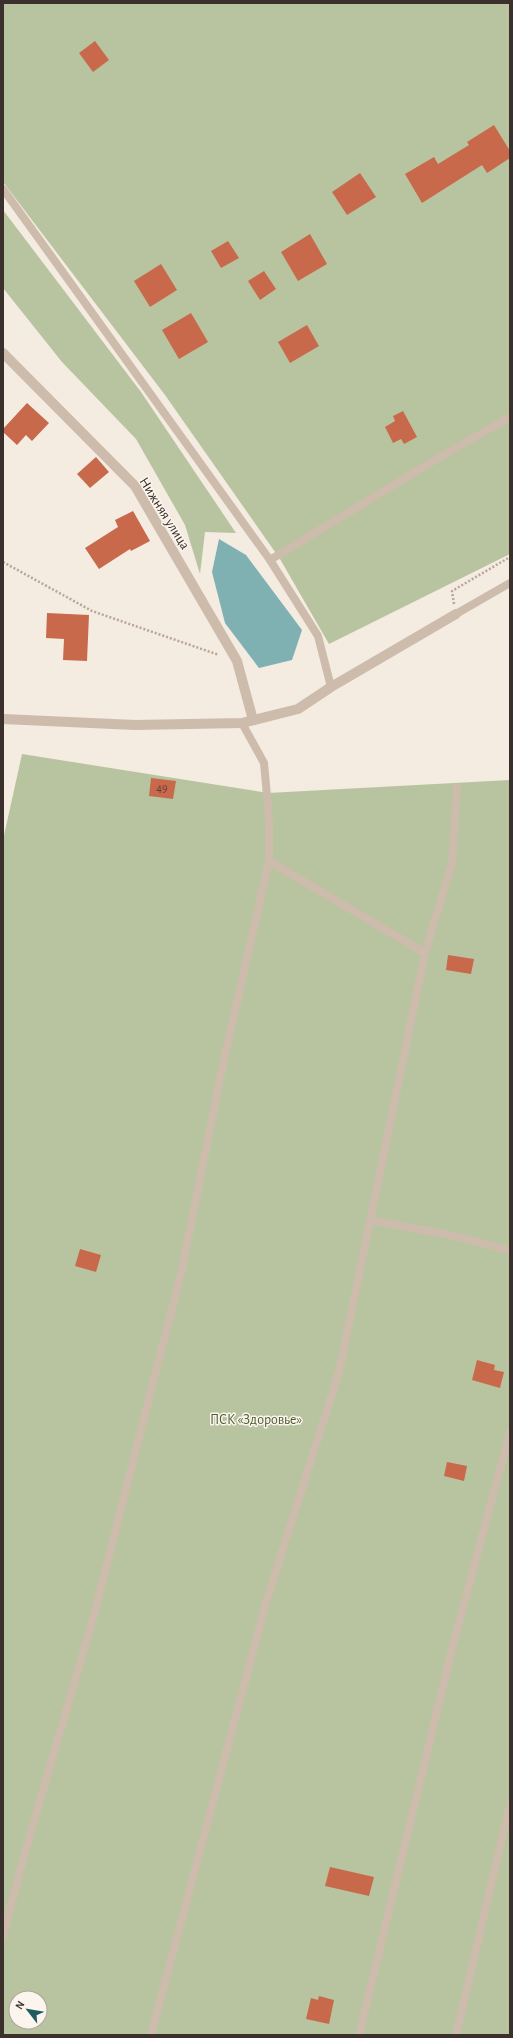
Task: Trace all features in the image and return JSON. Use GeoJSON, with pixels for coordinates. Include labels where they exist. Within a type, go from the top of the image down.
{"type":"FeatureCollection","features":[{"type":"Feature","properties":{"kind":"street","name":"Нижняя улица"},"geometry":{"type":"LineString","coordinates":[[3,353],[134,486],[237,661],[253,720]]}},
{"type":"Feature","properties":{"kind":"street"},"geometry":{"type":"LineString","coordinates":[[3,719],[135,725],[242,722],[253,720],[298,709],[331,687],[456,614]]}},
{"type":"Feature","properties":{"kind":"lane"},"geometry":{"type":"LineString","coordinates":[[3,189],[270,560],[318,636],[331,687]]}},
{"type":"Feature","properties":{"kind":"lane"},"geometry":{"type":"LineString","coordinates":[[270,560],[435,460],[510,417]]}},
{"type":"Feature","properties":{"kind":"lane"},"geometry":{"type":"LineString","coordinates":[[456,614],[510,583]]}},
{"type":"Feature","properties":{"kind":"lane"},"geometry":{"type":"LineString","coordinates":[[3,1937],[22,1863],[94,1615],[182,1269],[223,1064],[269,861],[269,818],[264,763],[242,722]]}},
{"type":"Feature","properties":{"kind":"lane"},"geometry":{"type":"LineString","coordinates":[[151,2035],[267,1599],[339,1372],[425,954],[452,863],[457,788]]}},
{"type":"Feature","properties":{"kind":"lane"},"geometry":{"type":"LineString","coordinates":[[269,861],[425,954]]}},
{"type":"Feature","properties":{"kind":"lane"},"geometry":{"type":"LineString","coordinates":[[370,1220],[450,1235],[510,1250]]}},
{"type":"Feature","properties":{"kind":"lane"},"geometry":{"type":"LineString","coordinates":[[359,2035],[453,1646],[510,1432]]}},
{"type":"Feature","properties":{"kind":"lane"},"geometry":{"type":"LineString","coordinates":[[456,2035],[510,1804]]}},
{"type":"Feature","properties":{"kind":"path"},"geometry":{"type":"LineString","coordinates":[[456,614],[452,591],[510,557]]}},
{"type":"Feature","properties":{"kind":"path"},"geometry":{"type":"LineString","coordinates":[[3,562],[92,611],[237,661]]}},
{"type":"Feature","properties":{"kind":"green space"},"geometry":{"type":"Polygon","coordinates":[[[3,3],[510,3],[510,554],[329,644],[280,559],[165,395],[3,182],[3,3]]]}},
{"type":"Feature","properties":{"kind":"green space"},"geometry":{"type":"Polygon","coordinates":[[[3,210],[141,392],[236,533],[205,532],[200,574],[185,525],[136,439],[62,362],[3,288],[3,210]]]}},
{"type":"Feature","properties":{"kind":"green space","name":"ПСК «Здоровье»"},"geometry":{"type":"Polygon","coordinates":[[[22,754],[268,793],[510,780],[510,2035],[3,2035],[3,840],[22,754]]]}},
{"type":"Feature","properties":{"kind":"water"},"geometry":{"type":"Polygon","coordinates":[[[219,539],[246,555],[302,630],[292,660],[259,668],[225,623],[212,572],[219,539]]]}},
{"type":"Feature","properties":{"kind":"building"},"geometry":{"type":"Polygon","coordinates":[[[95,41],[109,60],[93,72],[79,53],[95,41]]]}},
{"type":"Feature","properties":{"kind":"building"},"geometry":{"type":"Polygon","coordinates":[[[494,125],[510,151],[510,158],[487,173],[482,165],[422,203],[405,174],[434,157],[438,164],[469,145],[467,142],[494,125]]]}},
{"type":"Feature","properties":{"kind":"building"},"geometry":{"type":"Polygon","coordinates":[[[360,173],[376,197],[347,215],[332,192],[360,173]]]}},
{"type":"Feature","properties":{"kind":"building"},"geometry":{"type":"Polygon","coordinates":[[[310,234],[327,264],[298,281],[281,252],[310,234]]]}},
{"type":"Feature","properties":{"kind":"building"},"geometry":{"type":"Polygon","coordinates":[[[228,241],[239,258],[221,268],[211,251],[228,241]]]}},
{"type":"Feature","properties":{"kind":"building"},"geometry":{"type":"Polygon","coordinates":[[[161,264],[177,290],[150,307],[134,281],[161,264]]]}},
{"type":"Feature","properties":{"kind":"building"},"geometry":{"type":"Polygon","coordinates":[[[264,271],[276,289],[260,300],[248,281],[264,271]]]}},
{"type":"Feature","properties":{"kind":"building"},"geometry":{"type":"Polygon","coordinates":[[[191,313],[208,342],[179,359],[162,330],[191,313]]]}},
{"type":"Feature","properties":{"kind":"building"},"geometry":{"type":"Polygon","coordinates":[[[307,325],[319,346],[290,363],[278,342],[307,325]]]}},
{"type":"Feature","properties":{"kind":"building"},"geometry":{"type":"Polygon","coordinates":[[[27,403],[49,423],[32,441],[26,435],[17,445],[3,432],[3,429],[27,403]]]}},
{"type":"Feature","properties":{"kind":"building"},"geometry":{"type":"Polygon","coordinates":[[[403,411],[417,437],[404,444],[401,439],[393,443],[385,427],[395,421],[393,416],[403,411]]]}},
{"type":"Feature","properties":{"kind":"building"},"geometry":{"type":"Polygon","coordinates":[[[96,457],[109,472],[90,488],[77,474],[96,457]]]}},
{"type":"Feature","properties":{"kind":"building"},"geometry":{"type":"Polygon","coordinates":[[[133,511],[150,541],[131,551],[130,549],[99,569],[85,548],[118,527],[115,520],[133,511]]]}},
{"type":"Feature","properties":{"kind":"building"},"geometry":{"type":"Polygon","coordinates":[[[47,613],[89,615],[87,661],[63,660],[64,639],[46,638],[47,613]]]}},
{"type":"Feature","properties":{"kind":"building"},"geometry":{"type":"Polygon","coordinates":[[[151,778],[176,781],[173,799],[149,796],[151,778]]]}},
{"type":"Feature","properties":{"kind":"building"},"geometry":{"type":"Polygon","coordinates":[[[448,955],[474,959],[471,974],[446,970],[448,955]]]}},
{"type":"Feature","properties":{"kind":"building"},"geometry":{"type":"Polygon","coordinates":[[[80,1249],[101,1255],[96,1272],[75,1266],[80,1249]]]}},
{"type":"Feature","properties":{"kind":"building"},"geometry":{"type":"Polygon","coordinates":[[[477,1360],[495,1365],[494,1370],[504,1372],[500,1388],[472,1380],[477,1360]]]}},
{"type":"Feature","properties":{"kind":"building"},"geometry":{"type":"Polygon","coordinates":[[[447,1462],[467,1466],[464,1481],[444,1476],[447,1462]]]}},
{"type":"Feature","properties":{"kind":"building"},"geometry":{"type":"Polygon","coordinates":[[[330,1867],[374,1877],[369,1896],[325,1886],[330,1867]]]}},
{"type":"Feature","properties":{"kind":"building"},"geometry":{"type":"Polygon","coordinates":[[[319,1996],[334,2000],[329,2024],[306,2019],[311,1998],[318,2000],[319,1996]]]}}]}
